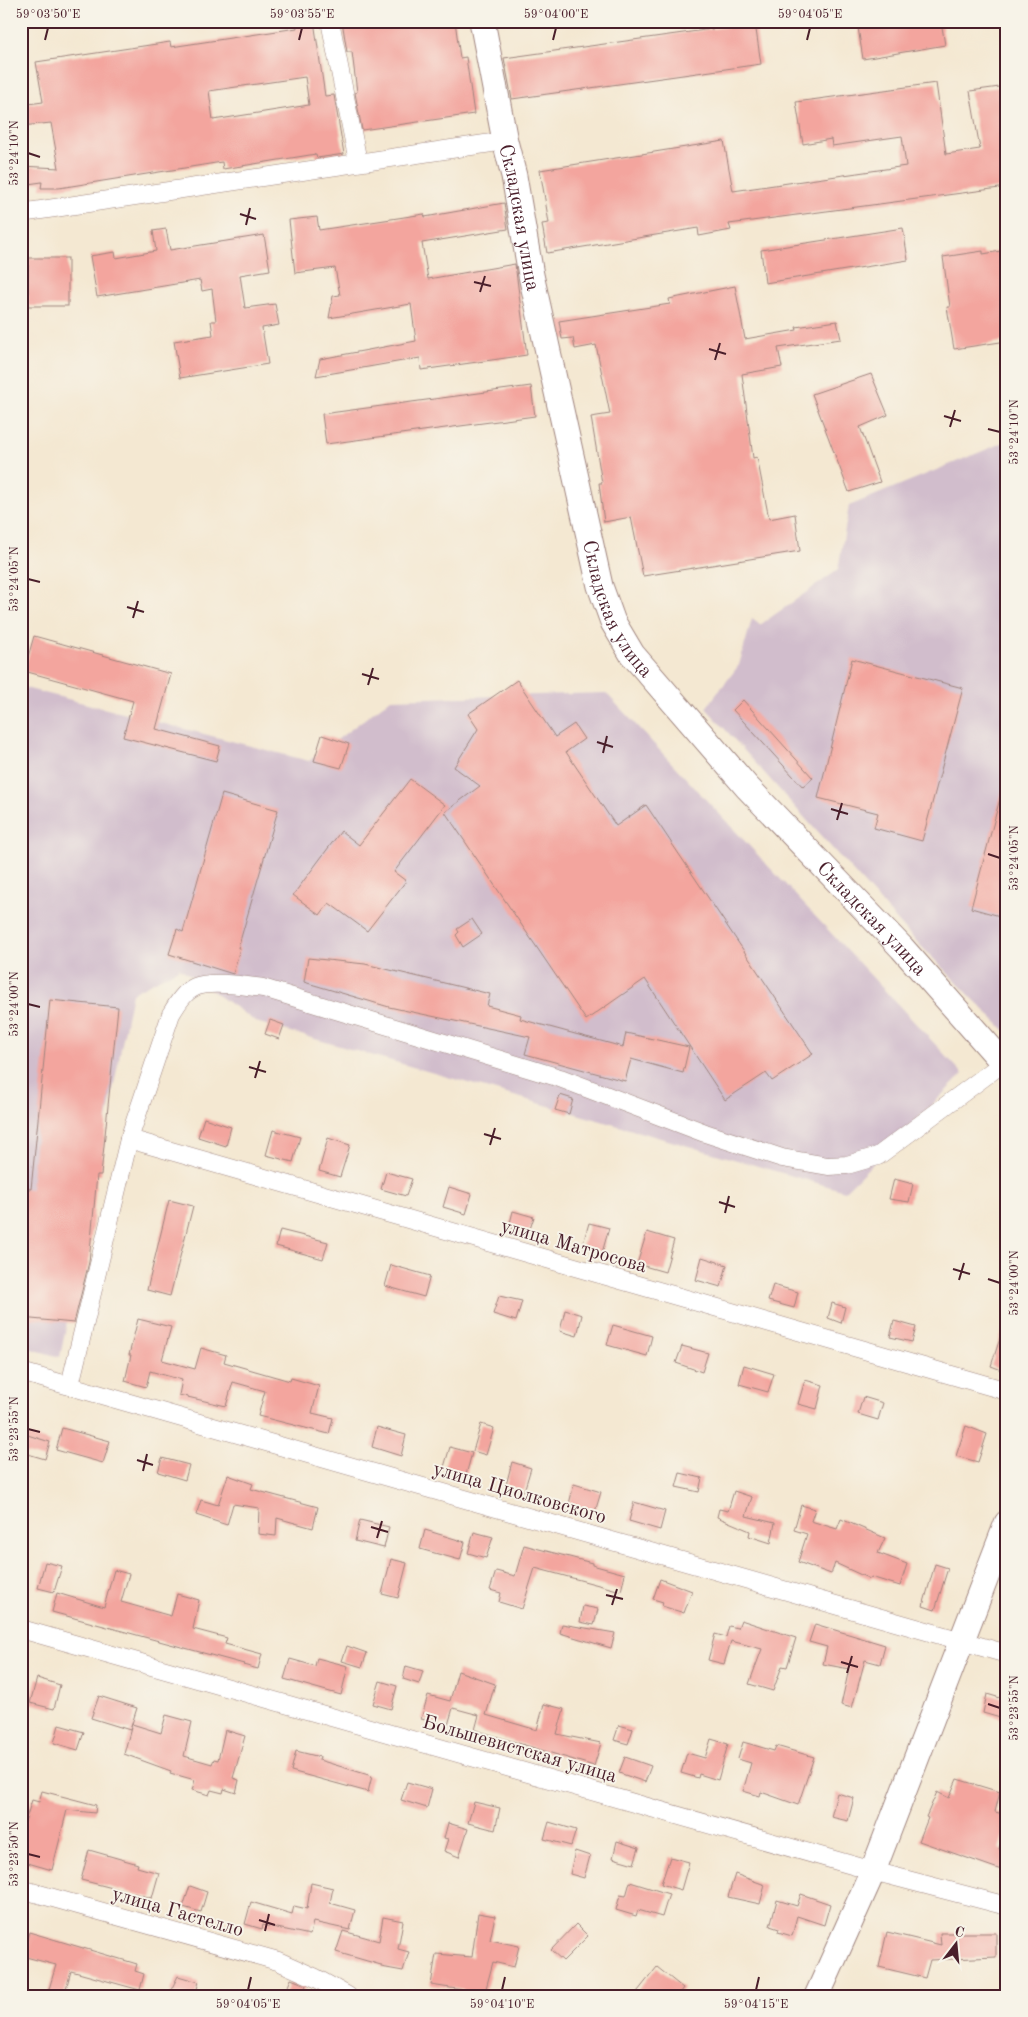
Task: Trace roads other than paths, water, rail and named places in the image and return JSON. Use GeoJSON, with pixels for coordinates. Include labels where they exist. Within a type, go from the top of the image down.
{"type":"FeatureCollection","features":[{"type":"Feature","properties":{"kind":"street"},"geometry":{"type":"LineString","coordinates":[[330,21],[358,162]]}},
{"type":"Feature","properties":{"kind":"street","name":"Складская улица"},"geometry":{"type":"LineString","coordinates":[[482,21],[505,141],[514,176],[531,274],[600,586],[613,622],[632,654],[747,787],[902,948],[1005,1065]]}},
{"type":"Feature","properties":{"kind":"street"},"geometry":{"type":"LineString","coordinates":[[21,213],[505,141]]}},
{"type":"Feature","properties":{"kind":"street"},"geometry":{"type":"LineString","coordinates":[[70,1386],[129,1140],[171,1014],[182,998],[195,987],[221,984],[263,988],[560,1078],[705,1133],[782,1158],[828,1166],[847,1165],[878,1156],[1005,1065]]}},
{"type":"Feature","properties":{"kind":"street","name":"улица Матросова"},"geometry":{"type":"LineString","coordinates":[[129,1140],[1007,1392]]}},
{"type":"Feature","properties":{"kind":"street","name":"улица Циолковского"},"geometry":{"type":"LineString","coordinates":[[21,1372],[1007,1654]]}},
{"type":"Feature","properties":{"kind":"street"},"geometry":{"type":"LineString","coordinates":[[817,1996],[873,1871],[1007,1523]]}},
{"type":"Feature","properties":{"kind":"street","name":"Большевистская улица"},"geometry":{"type":"LineString","coordinates":[[21,1629],[873,1871],[1007,1906]]}},
{"type":"Feature","properties":{"kind":"street","name":"улица Гастелло"},"geometry":{"type":"LineString","coordinates":[[21,1889],[278,1962],[316,1978],[348,1996]]}}]}
